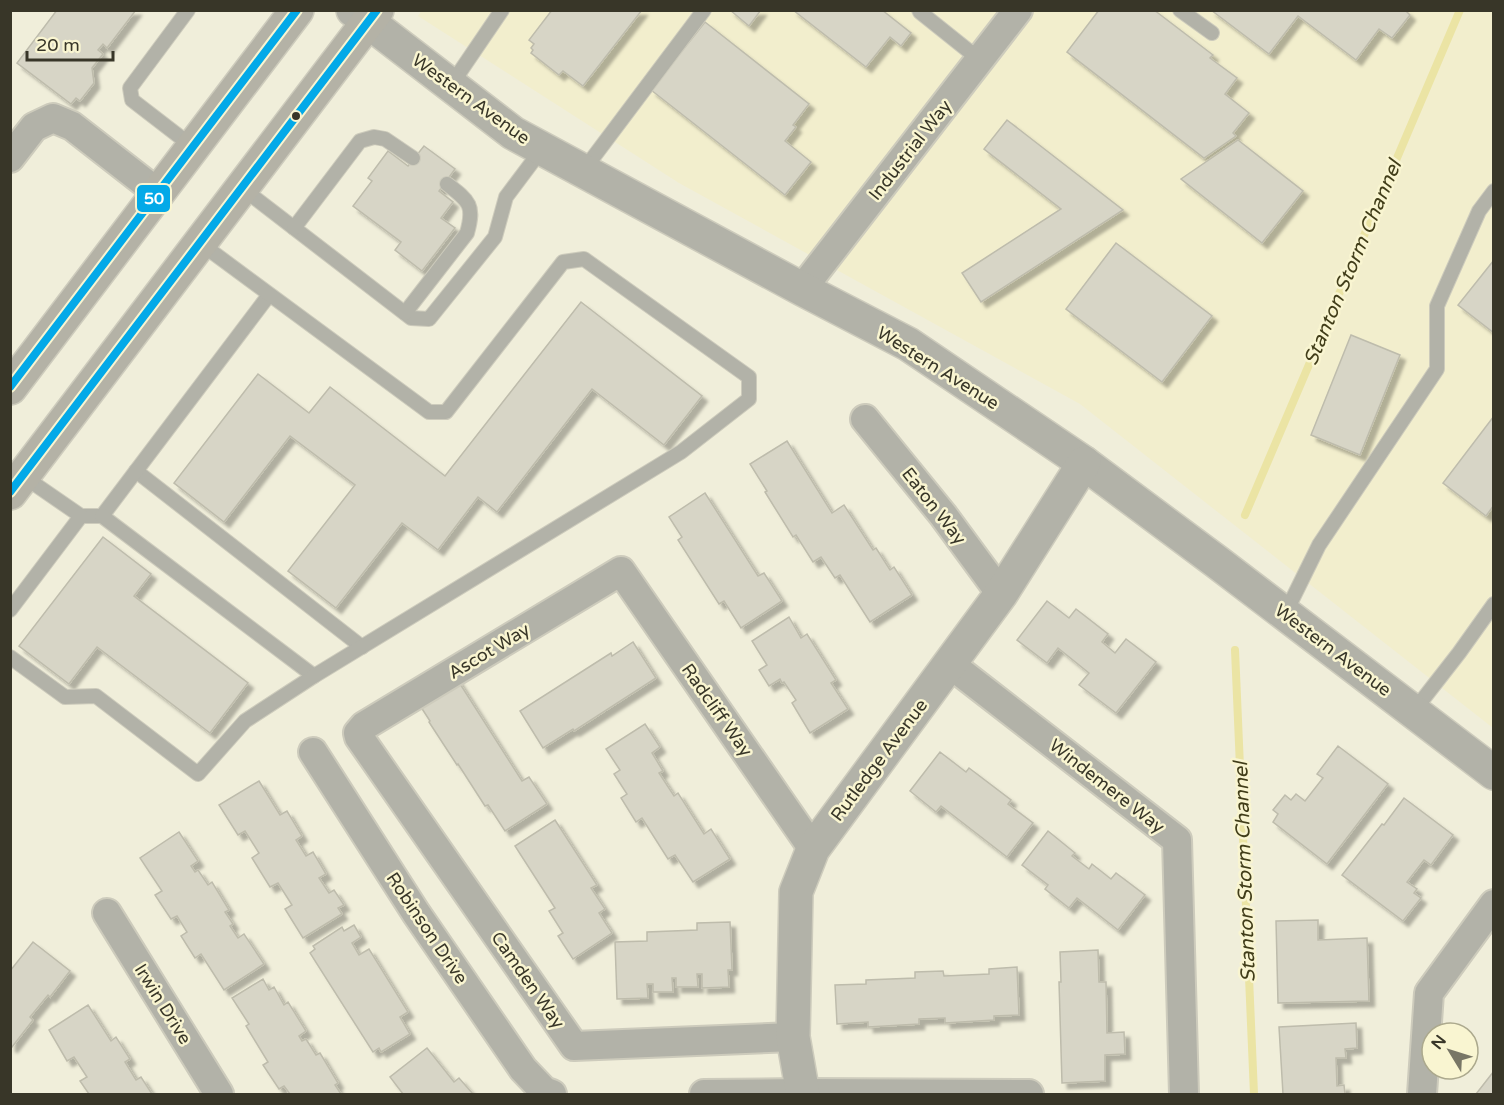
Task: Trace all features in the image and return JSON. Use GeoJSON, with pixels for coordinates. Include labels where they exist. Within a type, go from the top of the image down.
{"type":"FeatureCollection","features":[{"type":"Feature","properties":{"kind":"main road"},"geometry":{"type":"LineString","coordinates":[[10,388],[297,10]]}},
{"type":"Feature","properties":{"kind":"main road"},"geometry":{"type":"LineString","coordinates":[[15,479],[242,188],[366,14]]}},
{"type":"Feature","properties":{"kind":"street","name":"Industrial Way"},"geometry":{"type":"LineString","coordinates":[[802,289],[1018,10]]}},
{"type":"Feature","properties":{"kind":"street","name":"Western Avenue"},"geometry":{"type":"LineString","coordinates":[[366,14],[513,133],[908,344],[1084,463],[1413,712],[1490,764]]}},
{"type":"Feature","properties":{"kind":"street"},"geometry":{"type":"LineString","coordinates":[[10,158],[34,127],[53,118],[72,126],[158,193]]}},
{"type":"Feature","properties":{"kind":"street","name":"Eaton Way"},"geometry":{"type":"LineString","coordinates":[[865,419],[943,515],[1001,594]]}},
{"type":"Feature","properties":{"kind":"street","name":"Rutledge Avenue"},"geometry":{"type":"LineString","coordinates":[[802,1094],[793,1037],[796,891],[813,849],[1001,594],[1084,463]]}},
{"type":"Feature","properties":{"kind":"street","name":"Ascot Way"},"geometry":{"type":"LineString","coordinates":[[358,733],[364,726],[621,571]]}},
{"type":"Feature","properties":{"kind":"street","name":"Radcliff Way"},"geometry":{"type":"LineString","coordinates":[[621,571],[813,849]]}},
{"type":"Feature","properties":{"kind":"street","name":"Windemere Way"},"geometry":{"type":"LineString","coordinates":[[950,664],[1177,840],[1184,1095]]}},
{"type":"Feature","properties":{"kind":"street","name":"Camden Way"},"geometry":{"type":"LineString","coordinates":[[358,733],[574,1046],[793,1037]]}},
{"type":"Feature","properties":{"kind":"street","name":"Robinson Drive"},"geometry":{"type":"LineString","coordinates":[[314,752],[416,913],[523,1069],[544,1091],[552,1095]]}},
{"type":"Feature","properties":{"kind":"street"},"geometry":{"type":"LineString","coordinates":[[1422,1095],[1429,993],[1494,904]]}},
{"type":"Feature","properties":{"kind":"street","name":"Irwin Drive"},"geometry":{"type":"LineString","coordinates":[[107,913],[219,1095]]}},
{"type":"Feature","properties":{"kind":"street"},"geometry":{"type":"LineString","coordinates":[[704,1095],[1029,1094]]}},
{"type":"Feature","properties":{"kind":"lane"},"geometry":{"type":"LineString","coordinates":[[188,10],[129,88],[132,100],[193,147]]}},
{"type":"Feature","properties":{"kind":"lane"},"geometry":{"type":"LineString","coordinates":[[451,85],[502,10]]}},
{"type":"Feature","properties":{"kind":"lane"},"geometry":{"type":"LineString","coordinates":[[583,171],[704,10]]}},
{"type":"Feature","properties":{"kind":"lane"},"geometry":{"type":"LineString","coordinates":[[920,10],[980,60]]}},
{"type":"Feature","properties":{"kind":"lane"},"geometry":{"type":"LineString","coordinates":[[1180,10],[1212,33]]}},
{"type":"Feature","properties":{"kind":"lane"},"geometry":{"type":"LineString","coordinates":[[294,228],[360,141],[374,137],[385,139],[412,158]]}},
{"type":"Feature","properties":{"kind":"lane"},"geometry":{"type":"LineString","coordinates":[[242,188],[411,318],[429,319],[495,237],[506,197],[542,149]]}},
{"type":"Feature","properties":{"kind":"lane"},"geometry":{"type":"LineString","coordinates":[[405,313],[467,233],[472,217],[470,206],[447,184]]}},
{"type":"Feature","properties":{"kind":"lane"},"geometry":{"type":"LineString","coordinates":[[1285,614],[1319,545],[1437,369],[1437,306],[1479,210],[1494,191]]}},
{"type":"Feature","properties":{"kind":"lane"},"geometry":{"type":"LineString","coordinates":[[10,657],[65,698],[96,696],[198,774],[245,721],[314,676],[681,452],[749,399],[749,377],[584,259],[563,262],[446,412],[429,412],[200,243]]}},
{"type":"Feature","properties":{"kind":"lane"},"geometry":{"type":"LineString","coordinates":[[102,516],[269,295]]}},
{"type":"Feature","properties":{"kind":"lane"},"geometry":{"type":"LineString","coordinates":[[136,471],[362,647]]}},
{"type":"Feature","properties":{"kind":"lane"},"geometry":{"type":"LineString","coordinates":[[15,479],[81,516],[102,516],[314,676]]}},
{"type":"Feature","properties":{"kind":"lane"},"geometry":{"type":"LineString","coordinates":[[10,610],[81,516]]}},
{"type":"Feature","properties":{"kind":"lane"},"geometry":{"type":"LineString","coordinates":[[1413,712],[1494,604]]}},
{"type":"Feature","properties":{"kind":"shaded area"},"geometry":{"type":"Polygon","coordinates":[[[422,10],[1493,11],[1493,728],[1080,404],[679,183],[418,16],[422,10]]]}},
{"type":"Feature","properties":{"kind":"building"},"geometry":{"type":"Polygon","coordinates":[[[57,10],[136,10],[107,48],[103,44],[98,50],[103,54],[92,68],[94,83],[80,101],[76,98],[71,104],[17,63],[57,10]]]}},
{"type":"Feature","properties":{"kind":"building"},"geometry":{"type":"Polygon","coordinates":[[[552,10],[642,10],[583,86],[563,71],[559,75],[531,53],[534,44],[529,40],[552,10]]]}},
{"type":"Feature","properties":{"kind":"building"},"geometry":{"type":"Polygon","coordinates":[[[730,10],[761,10],[749,26],[730,10]]]}},
{"type":"Feature","properties":{"kind":"building"},"geometry":{"type":"Polygon","coordinates":[[[793,10],[882,10],[911,33],[901,46],[890,37],[866,67],[793,10]]]}},
{"type":"Feature","properties":{"kind":"building"},"geometry":{"type":"Polygon","coordinates":[[[1099,10],[1154,10],[1213,55],[1210,58],[1237,78],[1225,94],[1249,113],[1233,133],[1236,136],[1204,158],[1067,52],[1099,10]]]}},
{"type":"Feature","properties":{"kind":"building"},"geometry":{"type":"Polygon","coordinates":[[[1211,10],[1405,10],[1410,15],[1392,38],[1379,29],[1356,60],[1298,16],[1269,54],[1211,10]]]}},
{"type":"Feature","properties":{"kind":"building"},"geometry":{"type":"Polygon","coordinates":[[[705,22],[809,104],[793,125],[796,127],[785,141],[811,162],[785,195],[651,90],[705,22]]]}},
{"type":"Feature","properties":{"kind":"building"},"geometry":{"type":"Polygon","coordinates":[[[1007,120],[1123,210],[981,302],[962,273],[1061,209],[984,149],[1007,120]]]}},
{"type":"Feature","properties":{"kind":"building"},"geometry":{"type":"Polygon","coordinates":[[[1238,140],[1303,191],[1262,243],[1181,179],[1238,140]]]}},
{"type":"Feature","properties":{"kind":"building"},"geometry":{"type":"Polygon","coordinates":[[[424,146],[455,169],[439,191],[453,202],[441,218],[455,228],[422,271],[395,250],[401,242],[353,206],[372,181],[368,178],[388,151],[408,166],[424,146]]]}},
{"type":"Feature","properties":{"kind":"building"},"geometry":{"type":"Polygon","coordinates":[[[1116,243],[1212,316],[1162,382],[1066,309],[1116,243]]]}},
{"type":"Feature","properties":{"kind":"building"},"geometry":{"type":"Polygon","coordinates":[[[1494,260],[1494,333],[1458,305],[1494,260]]]}},
{"type":"Feature","properties":{"kind":"building"},"geometry":{"type":"Polygon","coordinates":[[[581,302],[702,396],[664,445],[592,389],[497,512],[478,497],[438,550],[402,523],[336,608],[288,571],[355,485],[290,436],[224,522],[174,483],[258,374],[309,413],[330,387],[445,476],[581,302]]]}},
{"type":"Feature","properties":{"kind":"building"},"geometry":{"type":"Polygon","coordinates":[[[1351,335],[1400,355],[1360,455],[1311,435],[1351,335]]]}},
{"type":"Feature","properties":{"kind":"building"},"geometry":{"type":"Polygon","coordinates":[[[1494,416],[1494,505],[1486,516],[1443,483],[1494,416]]]}},
{"type":"Feature","properties":{"kind":"building"},"geometry":{"type":"Polygon","coordinates":[[[787,441],[832,513],[844,505],[873,550],[876,548],[890,570],[894,567],[912,595],[870,622],[840,575],[835,578],[821,557],[813,562],[796,535],[793,537],[750,464],[787,441]]]}},
{"type":"Feature","properties":{"kind":"building"},"geometry":{"type":"Polygon","coordinates":[[[705,493],[758,576],[764,573],[782,601],[741,628],[724,601],[719,604],[678,540],[682,537],[669,517],[705,493]]]}},
{"type":"Feature","properties":{"kind":"building"},"geometry":{"type":"Polygon","coordinates":[[[103,537],[151,574],[134,596],[248,683],[210,733],[97,647],[69,684],[19,646],[103,537]]]}},
{"type":"Feature","properties":{"kind":"building"},"geometry":{"type":"Polygon","coordinates":[[[1047,601],[1069,618],[1076,609],[1108,634],[1102,642],[1115,653],[1126,639],[1156,662],[1116,713],[1079,685],[1089,673],[1058,648],[1047,663],[1017,640],[1047,601]]]}},
{"type":"Feature","properties":{"kind":"building"},"geometry":{"type":"Polygon","coordinates":[[[789,617],[801,638],[807,634],[836,680],[831,683],[848,709],[810,733],[792,703],[796,700],[784,682],[782,683],[780,679],[769,686],[759,670],[767,665],[752,641],[789,617]]]}},
{"type":"Feature","properties":{"kind":"building"},"geometry":{"type":"Polygon","coordinates":[[[633,642],[656,678],[574,731],[573,729],[543,748],[520,711],[611,653],[612,656],[633,642]]]}},
{"type":"Feature","properties":{"kind":"building"},"geometry":{"type":"Polygon","coordinates":[[[455,676],[522,781],[529,777],[547,804],[505,831],[457,765],[417,701],[455,676]]]}},
{"type":"Feature","properties":{"kind":"building"},"geometry":{"type":"Polygon","coordinates":[[[645,724],[660,747],[652,753],[663,771],[659,773],[674,796],[678,793],[704,834],[711,829],[730,859],[693,882],[675,855],[668,859],[642,818],[636,822],[621,798],[627,794],[614,774],[620,770],[606,749],[645,724]]]}},
{"type":"Feature","properties":{"kind":"building"},"geometry":{"type":"Polygon","coordinates":[[[1338,746],[1388,784],[1327,864],[1273,822],[1278,814],[1273,810],[1285,795],[1291,800],[1296,794],[1305,801],[1323,778],[1317,774],[1338,746]]]}},
{"type":"Feature","properties":{"kind":"building"},"geometry":{"type":"Polygon","coordinates":[[[940,752],[966,772],[969,768],[1011,800],[1008,804],[1033,823],[1007,857],[941,806],[936,812],[910,791],[940,752]]]}},
{"type":"Feature","properties":{"kind":"building"},"geometry":{"type":"Polygon","coordinates":[[[259,781],[280,815],[287,811],[302,836],[296,840],[306,856],[313,852],[326,874],[319,878],[329,893],[334,890],[344,905],[338,908],[342,914],[303,938],[285,909],[292,905],[278,883],[270,887],[252,858],[259,853],[245,831],[238,835],[219,805],[259,781]]]}},
{"type":"Feature","properties":{"kind":"building"},"geometry":{"type":"Polygon","coordinates":[[[1404,798],[1453,835],[1431,865],[1424,860],[1407,882],[1417,889],[1414,893],[1421,898],[1403,921],[1342,875],[1404,798]]]}},
{"type":"Feature","properties":{"kind":"building"},"geometry":{"type":"Polygon","coordinates":[[[555,820],[597,885],[591,888],[605,909],[599,913],[612,933],[573,959],[558,936],[563,933],[549,911],[555,908],[515,846],[555,820]]]}},
{"type":"Feature","properties":{"kind":"building"},"geometry":{"type":"Polygon","coordinates":[[[1048,831],[1075,853],[1072,856],[1089,869],[1092,864],[1111,879],[1116,873],[1145,895],[1118,930],[1077,898],[1069,908],[1045,889],[1048,885],[1022,865],[1048,831]]]}},
{"type":"Feature","properties":{"kind":"building"},"geometry":{"type":"Polygon","coordinates":[[[179,832],[198,861],[191,866],[195,872],[198,870],[208,885],[212,882],[229,910],[225,912],[233,924],[230,926],[238,938],[244,934],[264,964],[224,990],[201,954],[195,958],[181,936],[187,932],[177,916],[171,919],[155,895],[162,891],[140,858],[179,832]]]}},
{"type":"Feature","properties":{"kind":"building"},"geometry":{"type":"Polygon","coordinates":[[[1318,920],[1318,940],[1367,938],[1369,1001],[1278,1003],[1276,921],[1318,920]]]}},
{"type":"Feature","properties":{"kind":"building"},"geometry":{"type":"Polygon","coordinates":[[[730,922],[732,970],[728,970],[729,987],[702,988],[702,974],[697,974],[698,987],[676,987],[676,978],[672,978],[673,992],[653,992],[653,984],[647,984],[648,998],[617,999],[615,942],[647,941],[647,932],[697,930],[697,923],[730,922]]]}},
{"type":"Feature","properties":{"kind":"building"},"geometry":{"type":"Polygon","coordinates":[[[354,925],[361,937],[352,943],[359,955],[369,949],[408,1012],[400,1017],[410,1034],[381,1052],[379,1048],[373,1052],[310,953],[315,949],[313,946],[342,927],[344,931],[354,925]]]}},
{"type":"Feature","properties":{"kind":"building"},"geometry":{"type":"Polygon","coordinates":[[[33,942],[70,971],[50,997],[48,995],[30,1017],[33,1020],[12,1047],[10,1046],[10,971],[33,942]]]}},
{"type":"Feature","properties":{"kind":"building"},"geometry":{"type":"Polygon","coordinates":[[[1098,950],[1099,982],[1106,982],[1107,1033],[1124,1032],[1125,1054],[1105,1055],[1105,1081],[1062,1083],[1060,952],[1098,950]]]}},
{"type":"Feature","properties":{"kind":"building"},"geometry":{"type":"Polygon","coordinates":[[[1017,967],[1019,1015],[994,1016],[994,1020],[945,1023],[945,1018],[919,1019],[919,1024],[868,1027],[868,1022],[837,1024],[835,985],[866,984],[866,980],[915,978],[915,972],[943,971],[944,976],[989,974],[989,969],[1017,967]]]}},
{"type":"Feature","properties":{"kind":"building"},"geometry":{"type":"Polygon","coordinates":[[[263,979],[269,990],[274,987],[284,1005],[288,1002],[306,1031],[299,1036],[302,1041],[306,1039],[316,1055],[320,1053],[338,1083],[335,1085],[341,1094],[290,1094],[284,1086],[279,1089],[263,1065],[268,1062],[246,1026],[249,1024],[232,998],[263,979]]]}},
{"type":"Feature","properties":{"kind":"building"},"geometry":{"type":"Polygon","coordinates":[[[88,1005],[111,1041],[116,1037],[130,1059],[125,1062],[136,1080],[141,1077],[152,1094],[89,1094],[80,1081],[87,1077],[74,1057],[67,1061],[49,1030],[88,1005]]]}},
{"type":"Feature","properties":{"kind":"building"},"geometry":{"type":"Polygon","coordinates":[[[1356,1023],[1357,1048],[1345,1049],[1346,1058],[1336,1058],[1337,1086],[1344,1085],[1345,1094],[1283,1094],[1279,1027],[1356,1023]]]}},
{"type":"Feature","properties":{"kind":"building"},"geometry":{"type":"Polygon","coordinates":[[[427,1048],[454,1082],[459,1078],[473,1094],[403,1094],[390,1077],[427,1048]]]}},
{"type":"Feature","properties":{"kind":"building"},"geometry":{"type":"Polygon","coordinates":[[[1494,1071],[1494,1094],[1476,1094],[1494,1071]]]}},
{"type":"Feature","properties":{"kind":"waterway","name":"Stanton Storm Channel"},"geometry":{"type":"LineString","coordinates":[[1245,515],[1460,10]]}},
{"type":"Feature","properties":{"kind":"waterway","name":"Stanton Storm Channel"},"geometry":{"type":"LineString","coordinates":[[1235,650],[1254,1094]]}},
{"type":"Feature","properties":{"kind":"transit line","name":"50"},"geometry":{"type":"LineString","coordinates":[[10,387],[297,10]]}},
{"type":"Feature","properties":{"kind":"transit line","name":"50"},"geometry":{"type":"LineString","coordinates":[[10,492],[377,10]]}}]}
